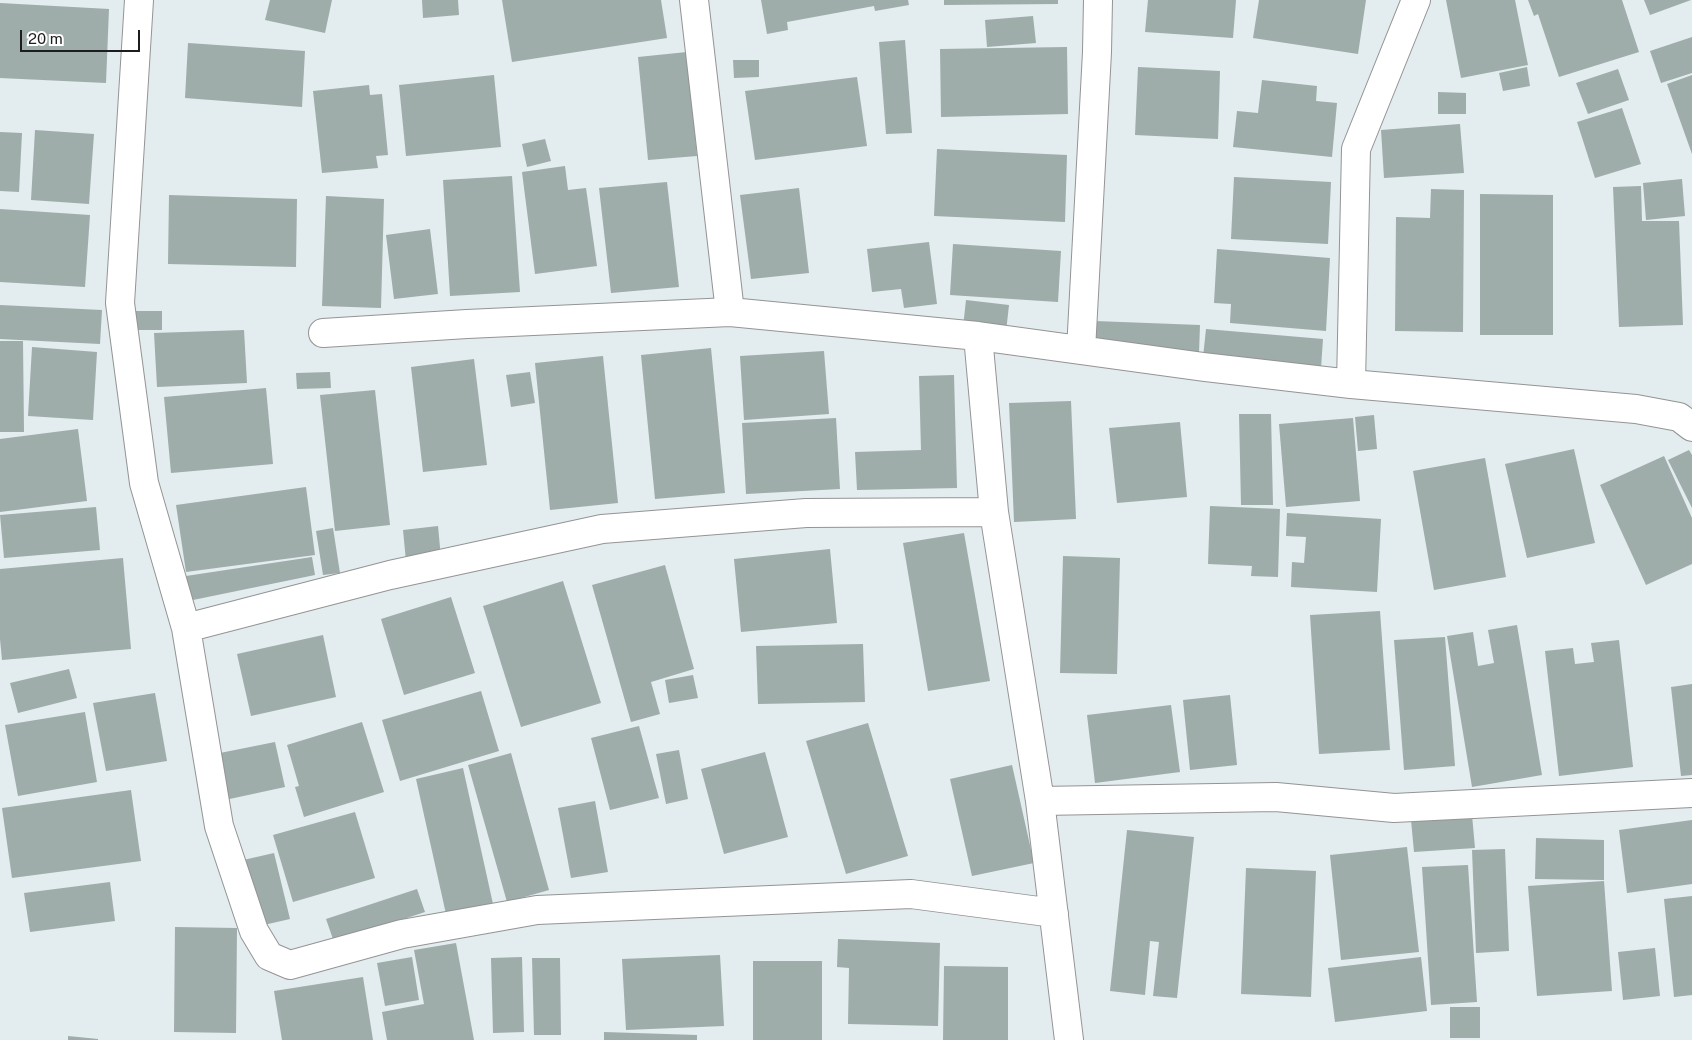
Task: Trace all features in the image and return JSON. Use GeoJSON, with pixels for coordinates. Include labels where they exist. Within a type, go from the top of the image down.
{"type":"FeatureCollection","features":[{"type":"Feature","properties":{"kind":"street"},"geometry":{"type":"LineString","coordinates":[[139,0],[120,303],[144,482],[186,628],[219,826],[254,931],[269,956],[290,965],[402,934],[538,910],[911,894],[1054,913]]}},
{"type":"Feature","properties":{"kind":"street"},"geometry":{"type":"LineString","coordinates":[[694,0],[730,312]]}},
{"type":"Feature","properties":{"kind":"street"},"geometry":{"type":"LineString","coordinates":[[1081,350],[1097,52],[1098,0]]}},
{"type":"Feature","properties":{"kind":"street"},"geometry":{"type":"LineString","coordinates":[[1351,384],[1356,149],[1416,0]]}},
{"type":"Feature","properties":{"kind":"street"},"geometry":{"type":"LineString","coordinates":[[323,333],[467,324],[730,312],[978,336],[1204,367],[1351,384],[1636,409],[1679,417],[1692,427]]}},
{"type":"Feature","properties":{"kind":"street"},"geometry":{"type":"LineString","coordinates":[[978,336],[994,512],[1040,801],[1069,1040]]}},
{"type":"Feature","properties":{"kind":"street"},"geometry":{"type":"LineString","coordinates":[[186,628],[390,575],[602,530],[806,513],[994,512]]}},
{"type":"Feature","properties":{"kind":"street"},"geometry":{"type":"LineString","coordinates":[[1040,801],[1276,797],[1394,808],[1692,793]]}},
{"type":"Feature","properties":{"kind":"building"},"geometry":{"type":"Polygon","coordinates":[[[270,0],[332,0],[325,33],[265,20],[270,0]]]}},
{"type":"Feature","properties":{"kind":"building"},"geometry":{"type":"Polygon","coordinates":[[[422,0],[458,0],[459,15],[423,18],[422,0]]]}},
{"type":"Feature","properties":{"kind":"building"},"geometry":{"type":"Polygon","coordinates":[[[502,0],[661,0],[667,38],[512,62],[502,0]]]}},
{"type":"Feature","properties":{"kind":"building"},"geometry":{"type":"Polygon","coordinates":[[[761,0],[908,0],[909,5],[875,11],[874,6],[787,22],[788,30],[767,34],[761,0]]]}},
{"type":"Feature","properties":{"kind":"building"},"geometry":{"type":"Polygon","coordinates":[[[944,0],[1058,0],[1058,4],[944,5],[944,0]]]}},
{"type":"Feature","properties":{"kind":"building"},"geometry":{"type":"Polygon","coordinates":[[[1148,0],[1236,0],[1233,38],[1145,32],[1148,0]]]}},
{"type":"Feature","properties":{"kind":"building"},"geometry":{"type":"Polygon","coordinates":[[[1259,0],[1366,0],[1358,54],[1253,38],[1259,0]]]}},
{"type":"Feature","properties":{"kind":"building"},"geometry":{"type":"Polygon","coordinates":[[[1446,0],[1515,0],[1528,65],[1461,78],[1446,0]]]}},
{"type":"Feature","properties":{"kind":"building"},"geometry":{"type":"Polygon","coordinates":[[[1528,0],[1622,0],[1639,52],[1559,77],[1538,14],[1534,16],[1528,0]]]}},
{"type":"Feature","properties":{"kind":"building"},"geometry":{"type":"Polygon","coordinates":[[[1644,0],[1691,0],[1650,15],[1644,0]]]}},
{"type":"Feature","properties":{"kind":"building"},"geometry":{"type":"Polygon","coordinates":[[[0,3],[109,9],[106,83],[0,78],[0,3]]]}},
{"type":"Feature","properties":{"kind":"building"},"geometry":{"type":"Polygon","coordinates":[[[1033,16],[1036,43],[987,47],[985,20],[1033,16]]]}},
{"type":"Feature","properties":{"kind":"building"},"geometry":{"type":"Polygon","coordinates":[[[1692,37],[1692,73],[1661,83],[1650,51],[1692,37]]]}},
{"type":"Feature","properties":{"kind":"building"},"geometry":{"type":"Polygon","coordinates":[[[905,40],[912,133],[886,134],[879,42],[905,40]]]}},
{"type":"Feature","properties":{"kind":"building"},"geometry":{"type":"Polygon","coordinates":[[[188,43],[305,51],[302,107],[185,98],[188,43]]]}},
{"type":"Feature","properties":{"kind":"building"},"geometry":{"type":"Polygon","coordinates":[[[1067,47],[1068,114],[941,117],[940,49],[1067,47]]]}},
{"type":"Feature","properties":{"kind":"building"},"geometry":{"type":"Polygon","coordinates":[[[687,52],[697,156],[648,160],[638,57],[687,52]]]}},
{"type":"Feature","properties":{"kind":"building"},"geometry":{"type":"Polygon","coordinates":[[[733,60],[759,60],[759,77],[734,78],[733,60]]]}},
{"type":"Feature","properties":{"kind":"building"},"geometry":{"type":"Polygon","coordinates":[[[1138,67],[1220,71],[1218,139],[1135,135],[1138,67]]]}},
{"type":"Feature","properties":{"kind":"building"},"geometry":{"type":"Polygon","coordinates":[[[1527,67],[1530,86],[1503,91],[1499,73],[1527,67]]]}},
{"type":"Feature","properties":{"kind":"building"},"geometry":{"type":"Polygon","coordinates":[[[1618,69],[1629,100],[1588,114],[1576,83],[1618,69]]]}},
{"type":"Feature","properties":{"kind":"building"},"geometry":{"type":"Polygon","coordinates":[[[494,75],[501,147],[406,156],[399,85],[494,75]]]}},
{"type":"Feature","properties":{"kind":"building"},"geometry":{"type":"Polygon","coordinates":[[[1692,75],[1692,154],[1667,84],[1692,75]]]}},
{"type":"Feature","properties":{"kind":"building"},"geometry":{"type":"Polygon","coordinates":[[[857,77],[867,146],[755,160],[745,91],[857,77]]]}},
{"type":"Feature","properties":{"kind":"building"},"geometry":{"type":"Polygon","coordinates":[[[1262,80],[1317,86],[1316,101],[1337,103],[1332,157],[1233,147],[1237,111],[1258,113],[1262,80]]]}},
{"type":"Feature","properties":{"kind":"building"},"geometry":{"type":"Polygon","coordinates":[[[369,85],[370,95],[382,94],[388,155],[376,156],[378,168],[322,173],[313,91],[369,85]]]}},
{"type":"Feature","properties":{"kind":"building"},"geometry":{"type":"Polygon","coordinates":[[[1438,92],[1466,93],[1466,114],[1438,114],[1438,92]]]}},
{"type":"Feature","properties":{"kind":"building"},"geometry":{"type":"Polygon","coordinates":[[[1622,108],[1641,164],[1595,178],[1577,122],[1622,108]]]}},
{"type":"Feature","properties":{"kind":"building"},"geometry":{"type":"Polygon","coordinates":[[[1460,124],[1464,173],[1384,178],[1381,130],[1460,124]]]}},
{"type":"Feature","properties":{"kind":"building"},"geometry":{"type":"Polygon","coordinates":[[[35,130],[94,134],[89,204],[31,200],[35,130]]]}},
{"type":"Feature","properties":{"kind":"building"},"geometry":{"type":"Polygon","coordinates":[[[0,132],[22,133],[19,192],[0,191],[0,132]]]}},
{"type":"Feature","properties":{"kind":"building"},"geometry":{"type":"Polygon","coordinates":[[[545,139],[551,161],[527,167],[522,144],[545,139]]]}},
{"type":"Feature","properties":{"kind":"building"},"geometry":{"type":"Polygon","coordinates":[[[937,149],[1067,155],[1065,222],[934,216],[937,149]]]}},
{"type":"Feature","properties":{"kind":"building"},"geometry":{"type":"Polygon","coordinates":[[[565,166],[568,190],[586,188],[597,266],[535,274],[522,172],[565,166]]]}},
{"type":"Feature","properties":{"kind":"building"},"geometry":{"type":"Polygon","coordinates":[[[512,176],[520,292],[450,296],[443,180],[512,176]]]}},
{"type":"Feature","properties":{"kind":"building"},"geometry":{"type":"Polygon","coordinates":[[[1234,177],[1331,182],[1328,244],[1231,239],[1234,177]]]}},
{"type":"Feature","properties":{"kind":"building"},"geometry":{"type":"Polygon","coordinates":[[[1682,179],[1685,216],[1646,220],[1643,183],[1682,179]]]}},
{"type":"Feature","properties":{"kind":"building"},"geometry":{"type":"Polygon","coordinates":[[[667,182],[679,287],[611,293],[599,188],[667,182]]]}},
{"type":"Feature","properties":{"kind":"building"},"geometry":{"type":"Polygon","coordinates":[[[1641,186],[1642,221],[1679,221],[1683,325],[1619,327],[1613,187],[1641,186]]]}},
{"type":"Feature","properties":{"kind":"building"},"geometry":{"type":"Polygon","coordinates":[[[799,188],[809,273],[751,279],[740,195],[799,188]]]}},
{"type":"Feature","properties":{"kind":"building"},"geometry":{"type":"Polygon","coordinates":[[[1431,189],[1464,190],[1463,332],[1395,331],[1396,217],[1430,218],[1431,189]]]}},
{"type":"Feature","properties":{"kind":"building"},"geometry":{"type":"Polygon","coordinates":[[[1480,194],[1553,195],[1553,335],[1480,335],[1480,194]]]}},
{"type":"Feature","properties":{"kind":"building"},"geometry":{"type":"Polygon","coordinates":[[[169,195],[297,199],[296,267],[168,264],[169,195]]]}},
{"type":"Feature","properties":{"kind":"building"},"geometry":{"type":"Polygon","coordinates":[[[326,196],[384,199],[381,308],[322,306],[326,196]]]}},
{"type":"Feature","properties":{"kind":"building"},"geometry":{"type":"Polygon","coordinates":[[[0,209],[90,215],[85,287],[0,282],[0,209]]]}},
{"type":"Feature","properties":{"kind":"building"},"geometry":{"type":"Polygon","coordinates":[[[430,229],[438,294],[394,299],[386,235],[430,229]]]}},
{"type":"Feature","properties":{"kind":"building"},"geometry":{"type":"Polygon","coordinates":[[[929,242],[937,304],[904,308],[901,289],[872,292],[867,249],[929,242]]]}},
{"type":"Feature","properties":{"kind":"building"},"geometry":{"type":"Polygon","coordinates":[[[953,244],[1061,251],[1058,302],[950,295],[953,244]]]}},
{"type":"Feature","properties":{"kind":"building"},"geometry":{"type":"Polygon","coordinates":[[[1217,249],[1330,258],[1326,331],[1230,323],[1231,304],[1214,303],[1217,249]]]}},
{"type":"Feature","properties":{"kind":"building"},"geometry":{"type":"Polygon","coordinates":[[[966,300],[1009,305],[1006,332],[963,327],[966,300]]]}},
{"type":"Feature","properties":{"kind":"building"},"geometry":{"type":"Polygon","coordinates":[[[0,305],[102,310],[100,344],[0,339],[0,305]]]}},
{"type":"Feature","properties":{"kind":"building"},"geometry":{"type":"Polygon","coordinates":[[[131,311],[162,311],[162,330],[131,330],[131,311]]]}},
{"type":"Feature","properties":{"kind":"building"},"geometry":{"type":"Polygon","coordinates":[[[1095,321],[1200,325],[1199,353],[1095,349],[1095,321]]]}},
{"type":"Feature","properties":{"kind":"building"},"geometry":{"type":"Polygon","coordinates":[[[1206,329],[1323,339],[1321,368],[1203,357],[1206,329]]]}},
{"type":"Feature","properties":{"kind":"building"},"geometry":{"type":"Polygon","coordinates":[[[244,330],[247,383],[157,387],[154,333],[244,330]]]}},
{"type":"Feature","properties":{"kind":"building"},"geometry":{"type":"Polygon","coordinates":[[[0,341],[23,341],[24,432],[0,432],[0,341]]]}},
{"type":"Feature","properties":{"kind":"building"},"geometry":{"type":"Polygon","coordinates":[[[32,347],[97,352],[93,420],[28,416],[32,347]]]}},
{"type":"Feature","properties":{"kind":"building"},"geometry":{"type":"Polygon","coordinates":[[[711,348],[725,493],[655,499],[641,355],[711,348]]]}},
{"type":"Feature","properties":{"kind":"building"},"geometry":{"type":"Polygon","coordinates":[[[824,351],[829,414],[744,420],[740,356],[824,351]]]}},
{"type":"Feature","properties":{"kind":"building"},"geometry":{"type":"Polygon","coordinates":[[[603,356],[618,503],[550,510],[535,363],[603,356]]]}},
{"type":"Feature","properties":{"kind":"building"},"geometry":{"type":"Polygon","coordinates":[[[474,359],[487,465],[423,472],[411,367],[474,359]]]}},
{"type":"Feature","properties":{"kind":"building"},"geometry":{"type":"Polygon","coordinates":[[[330,372],[331,388],[297,389],[296,373],[330,372]]]}},
{"type":"Feature","properties":{"kind":"building"},"geometry":{"type":"Polygon","coordinates":[[[530,372],[535,403],[511,407],[506,375],[530,372]]]}},
{"type":"Feature","properties":{"kind":"building"},"geometry":{"type":"Polygon","coordinates":[[[954,375],[957,488],[857,490],[855,452],[921,450],[919,376],[954,375]]]}},
{"type":"Feature","properties":{"kind":"building"},"geometry":{"type":"Polygon","coordinates":[[[266,388],[273,464],[171,473],[164,397],[266,388]]]}},
{"type":"Feature","properties":{"kind":"building"},"geometry":{"type":"Polygon","coordinates":[[[375,390],[390,525],[335,531],[320,395],[375,390]]]}},
{"type":"Feature","properties":{"kind":"building"},"geometry":{"type":"Polygon","coordinates":[[[1071,401],[1076,519],[1014,522],[1009,403],[1071,401]]]}},
{"type":"Feature","properties":{"kind":"building"},"geometry":{"type":"Polygon","coordinates":[[[1239,414],[1271,414],[1273,505],[1241,505],[1239,414]]]}},
{"type":"Feature","properties":{"kind":"building"},"geometry":{"type":"Polygon","coordinates":[[[1374,415],[1377,449],[1358,451],[1355,417],[1374,415]]]}},
{"type":"Feature","properties":{"kind":"building"},"geometry":{"type":"Polygon","coordinates":[[[836,418],[840,489],[746,494],[742,423],[836,418]]]}},
{"type":"Feature","properties":{"kind":"building"},"geometry":{"type":"Polygon","coordinates":[[[1353,418],[1360,501],[1286,507],[1279,424],[1353,418]]]}},
{"type":"Feature","properties":{"kind":"building"},"geometry":{"type":"Polygon","coordinates":[[[1180,422],[1187,497],[1117,503],[1109,428],[1180,422]]]}},
{"type":"Feature","properties":{"kind":"building"},"geometry":{"type":"Polygon","coordinates":[[[78,429],[87,501],[0,512],[0,439],[78,429]]]}},
{"type":"Feature","properties":{"kind":"building"},"geometry":{"type":"Polygon","coordinates":[[[1574,449],[1595,543],[1527,558],[1505,464],[1574,449]]]}},
{"type":"Feature","properties":{"kind":"building"},"geometry":{"type":"Polygon","coordinates":[[[1689,450],[1692,455],[1692,508],[1668,460],[1689,450]]]}},
{"type":"Feature","properties":{"kind":"building"},"geometry":{"type":"Polygon","coordinates":[[[1664,456],[1692,518],[1692,564],[1646,585],[1600,485],[1664,456]]]}},
{"type":"Feature","properties":{"kind":"building"},"geometry":{"type":"Polygon","coordinates":[[[1485,458],[1506,577],[1434,590],[1413,471],[1485,458]]]}},
{"type":"Feature","properties":{"kind":"building"},"geometry":{"type":"Polygon","coordinates":[[[306,487],[315,555],[186,572],[176,505],[306,487]]]}},
{"type":"Feature","properties":{"kind":"building"},"geometry":{"type":"Polygon","coordinates":[[[1210,506],[1280,509],[1278,577],[1251,576],[1252,566],[1208,564],[1210,506]]]}},
{"type":"Feature","properties":{"kind":"building"},"geometry":{"type":"Polygon","coordinates":[[[96,507],[100,550],[4,558],[0,515],[96,507]]]}},
{"type":"Feature","properties":{"kind":"building"},"geometry":{"type":"Polygon","coordinates":[[[1287,513],[1381,519],[1377,592],[1291,587],[1292,562],[1304,563],[1306,537],[1286,536],[1287,513]]]}},
{"type":"Feature","properties":{"kind":"building"},"geometry":{"type":"Polygon","coordinates":[[[438,526],[441,558],[406,561],[403,530],[438,526]]]}},
{"type":"Feature","properties":{"kind":"building"},"geometry":{"type":"Polygon","coordinates":[[[333,528],[340,573],[323,575],[316,531],[333,528]]]}},
{"type":"Feature","properties":{"kind":"building"},"geometry":{"type":"Polygon","coordinates":[[[964,533],[990,681],[928,691],[903,543],[964,533]]]}},
{"type":"Feature","properties":{"kind":"building"},"geometry":{"type":"Polygon","coordinates":[[[830,549],[837,623],[741,632],[734,559],[830,549]]]}},
{"type":"Feature","properties":{"kind":"building"},"geometry":{"type":"Polygon","coordinates":[[[1063,556],[1120,558],[1117,674],[1060,673],[1063,556]]]}},
{"type":"Feature","properties":{"kind":"building"},"geometry":{"type":"Polygon","coordinates":[[[312,557],[315,575],[188,601],[186,576],[312,557]]]}},
{"type":"Feature","properties":{"kind":"building"},"geometry":{"type":"Polygon","coordinates":[[[123,558],[131,649],[2,660],[0,639],[0,569],[123,558]]]}},
{"type":"Feature","properties":{"kind":"building"},"geometry":{"type":"Polygon","coordinates":[[[665,565],[694,669],[651,682],[660,714],[631,722],[592,585],[665,565]]]}},
{"type":"Feature","properties":{"kind":"building"},"geometry":{"type":"Polygon","coordinates":[[[563,581],[601,703],[521,727],[483,606],[563,581]]]}},
{"type":"Feature","properties":{"kind":"building"},"geometry":{"type":"Polygon","coordinates":[[[451,597],[475,673],[404,695],[381,619],[451,597]]]}},
{"type":"Feature","properties":{"kind":"building"},"geometry":{"type":"Polygon","coordinates":[[[1380,611],[1390,750],[1319,754],[1310,615],[1380,611]]]}},
{"type":"Feature","properties":{"kind":"building"},"geometry":{"type":"Polygon","coordinates":[[[1517,625],[1542,775],[1472,787],[1447,636],[1473,632],[1478,666],[1494,663],[1488,630],[1517,625]]]}},
{"type":"Feature","properties":{"kind":"building"},"geometry":{"type":"Polygon","coordinates":[[[323,635],[336,697],[251,716],[237,654],[323,635]]]}},
{"type":"Feature","properties":{"kind":"building"},"geometry":{"type":"Polygon","coordinates":[[[1445,637],[1455,766],[1404,770],[1394,640],[1445,637]]]}},
{"type":"Feature","properties":{"kind":"building"},"geometry":{"type":"Polygon","coordinates":[[[1619,640],[1633,767],[1559,776],[1545,651],[1573,648],[1575,664],[1594,662],[1591,643],[1619,640]]]}},
{"type":"Feature","properties":{"kind":"building"},"geometry":{"type":"Polygon","coordinates":[[[863,644],[865,702],[758,704],[756,646],[863,644]]]}},
{"type":"Feature","properties":{"kind":"building"},"geometry":{"type":"Polygon","coordinates":[[[69,669],[77,698],[18,713],[10,683],[69,669]]]}},
{"type":"Feature","properties":{"kind":"building"},"geometry":{"type":"Polygon","coordinates":[[[693,675],[698,698],[669,703],[665,680],[693,675]]]}},
{"type":"Feature","properties":{"kind":"building"},"geometry":{"type":"Polygon","coordinates":[[[1692,684],[1692,775],[1681,776],[1671,687],[1692,684]]]}},
{"type":"Feature","properties":{"kind":"building"},"geometry":{"type":"Polygon","coordinates":[[[481,691],[499,751],[400,781],[382,720],[481,691]]]}},
{"type":"Feature","properties":{"kind":"building"},"geometry":{"type":"Polygon","coordinates":[[[155,693],[167,761],[106,771],[93,703],[155,693]]]}},
{"type":"Feature","properties":{"kind":"building"},"geometry":{"type":"Polygon","coordinates":[[[1230,695],[1237,765],[1190,770],[1183,700],[1230,695]]]}},
{"type":"Feature","properties":{"kind":"building"},"geometry":{"type":"Polygon","coordinates":[[[1171,705],[1180,772],[1095,783],[1087,715],[1171,705]]]}},
{"type":"Feature","properties":{"kind":"building"},"geometry":{"type":"Polygon","coordinates":[[[85,712],[97,782],[18,796],[5,725],[85,712]]]}},
{"type":"Feature","properties":{"kind":"building"},"geometry":{"type":"Polygon","coordinates":[[[362,722],[384,792],[304,817],[295,787],[299,786],[287,745],[362,722]]]}},
{"type":"Feature","properties":{"kind":"building"},"geometry":{"type":"Polygon","coordinates":[[[868,723],[908,856],[846,874],[806,741],[868,723]]]}},
{"type":"Feature","properties":{"kind":"building"},"geometry":{"type":"Polygon","coordinates":[[[639,726],[659,798],[610,810],[591,738],[639,726]]]}},
{"type":"Feature","properties":{"kind":"building"},"geometry":{"type":"Polygon","coordinates":[[[275,742],[285,787],[225,800],[215,754],[275,742]]]}},
{"type":"Feature","properties":{"kind":"building"},"geometry":{"type":"Polygon","coordinates":[[[679,750],[688,799],[666,804],[656,754],[679,750]]]}},
{"type":"Feature","properties":{"kind":"building"},"geometry":{"type":"Polygon","coordinates":[[[765,752],[788,837],[724,854],[701,769],[765,752]]]}},
{"type":"Feature","properties":{"kind":"building"},"geometry":{"type":"Polygon","coordinates":[[[511,753],[549,890],[507,902],[468,765],[511,753]]]}},
{"type":"Feature","properties":{"kind":"building"},"geometry":{"type":"Polygon","coordinates":[[[1012,765],[1034,863],[972,876],[950,779],[1012,765]]]}},
{"type":"Feature","properties":{"kind":"building"},"geometry":{"type":"Polygon","coordinates":[[[463,768],[493,904],[446,914],[416,779],[463,768]]]}},
{"type":"Feature","properties":{"kind":"building"},"geometry":{"type":"Polygon","coordinates":[[[131,790],[141,861],[12,878],[2,808],[131,790]]]}},
{"type":"Feature","properties":{"kind":"building"},"geometry":{"type":"Polygon","coordinates":[[[595,801],[608,872],[571,878],[558,808],[595,801]]]}},
{"type":"Feature","properties":{"kind":"building"},"geometry":{"type":"Polygon","coordinates":[[[355,812],[375,878],[293,902],[273,835],[355,812]]]}},
{"type":"Feature","properties":{"kind":"building"},"geometry":{"type":"Polygon","coordinates":[[[1472,815],[1475,848],[1414,852],[1411,820],[1472,815]]]}},
{"type":"Feature","properties":{"kind":"building"},"geometry":{"type":"Polygon","coordinates":[[[1692,820],[1692,884],[1627,893],[1619,830],[1692,820]]]}},
{"type":"Feature","properties":{"kind":"building"},"geometry":{"type":"Polygon","coordinates":[[[1127,830],[1194,837],[1177,998],[1153,996],[1159,942],[1150,941],[1145,995],[1110,991],[1127,830]]]}},
{"type":"Feature","properties":{"kind":"building"},"geometry":{"type":"Polygon","coordinates":[[[1536,838],[1604,840],[1604,880],[1535,879],[1536,838]]]}},
{"type":"Feature","properties":{"kind":"building"},"geometry":{"type":"Polygon","coordinates":[[[1407,847],[1419,952],[1341,960],[1330,855],[1407,847]]]}},
{"type":"Feature","properties":{"kind":"building"},"geometry":{"type":"Polygon","coordinates":[[[1505,849],[1509,951],[1476,953],[1472,850],[1505,849]]]}},
{"type":"Feature","properties":{"kind":"building"},"geometry":{"type":"Polygon","coordinates":[[[274,853],[290,919],[255,927],[239,861],[274,853]]]}},
{"type":"Feature","properties":{"kind":"building"},"geometry":{"type":"Polygon","coordinates":[[[1468,865],[1477,1002],[1431,1005],[1422,867],[1468,865]]]}},
{"type":"Feature","properties":{"kind":"building"},"geometry":{"type":"Polygon","coordinates":[[[1246,868],[1316,871],[1311,997],[1241,994],[1246,868]]]}},
{"type":"Feature","properties":{"kind":"building"},"geometry":{"type":"Polygon","coordinates":[[[1604,881],[1612,991],[1537,996],[1528,886],[1604,881]]]}},
{"type":"Feature","properties":{"kind":"building"},"geometry":{"type":"Polygon","coordinates":[[[110,882],[115,921],[30,932],[24,893],[110,882]]]}},
{"type":"Feature","properties":{"kind":"building"},"geometry":{"type":"Polygon","coordinates":[[[417,889],[425,912],[334,942],[326,919],[417,889]]]}},
{"type":"Feature","properties":{"kind":"building"},"geometry":{"type":"Polygon","coordinates":[[[1692,896],[1692,995],[1674,997],[1664,899],[1692,896]]]}},
{"type":"Feature","properties":{"kind":"building"},"geometry":{"type":"Polygon","coordinates":[[[175,927],[237,928],[236,1033],[174,1032],[175,927]]]}},
{"type":"Feature","properties":{"kind":"building"},"geometry":{"type":"Polygon","coordinates":[[[838,939],[940,943],[938,1026],[848,1024],[849,968],[837,967],[838,939]]]}},
{"type":"Feature","properties":{"kind":"building"},"geometry":{"type":"Polygon","coordinates":[[[456,943],[474,1040],[387,1040],[382,1012],[424,1004],[414,950],[456,943]]]}},
{"type":"Feature","properties":{"kind":"building"},"geometry":{"type":"Polygon","coordinates":[[[1655,948],[1660,996],[1623,1000],[1618,952],[1655,948]]]}},
{"type":"Feature","properties":{"kind":"building"},"geometry":{"type":"Polygon","coordinates":[[[720,955],[724,1026],[626,1030],[622,959],[720,955]]]}},
{"type":"Feature","properties":{"kind":"building"},"geometry":{"type":"Polygon","coordinates":[[[412,957],[419,1000],[385,1006],[377,963],[412,957]]]}},
{"type":"Feature","properties":{"kind":"building"},"geometry":{"type":"Polygon","coordinates":[[[522,957],[524,1032],[493,1033],[491,958],[522,957]]]}},
{"type":"Feature","properties":{"kind":"building"},"geometry":{"type":"Polygon","coordinates":[[[1421,957],[1427,1011],[1335,1022],[1328,968],[1421,957]]]}},
{"type":"Feature","properties":{"kind":"building"},"geometry":{"type":"Polygon","coordinates":[[[532,958],[560,958],[561,1035],[534,1035],[532,958]]]}},
{"type":"Feature","properties":{"kind":"building"},"geometry":{"type":"Polygon","coordinates":[[[753,961],[822,961],[822,1040],[753,1040],[753,961]]]}},
{"type":"Feature","properties":{"kind":"building"},"geometry":{"type":"Polygon","coordinates":[[[944,966],[1008,967],[1008,1040],[943,1040],[944,966]]]}},
{"type":"Feature","properties":{"kind":"building"},"geometry":{"type":"Polygon","coordinates":[[[363,977],[373,1040],[282,1040],[274,991],[363,977]]]}},
{"type":"Feature","properties":{"kind":"building"},"geometry":{"type":"Polygon","coordinates":[[[1450,1007],[1480,1007],[1480,1038],[1450,1038],[1450,1007]]]}},
{"type":"Feature","properties":{"kind":"building"},"geometry":{"type":"Polygon","coordinates":[[[604,1032],[697,1035],[697,1040],[604,1040],[604,1032]]]}},
{"type":"Feature","properties":{"kind":"building"},"geometry":{"type":"Polygon","coordinates":[[[68,1036],[98,1039],[98,1040],[68,1040],[68,1036]]]}}]}
